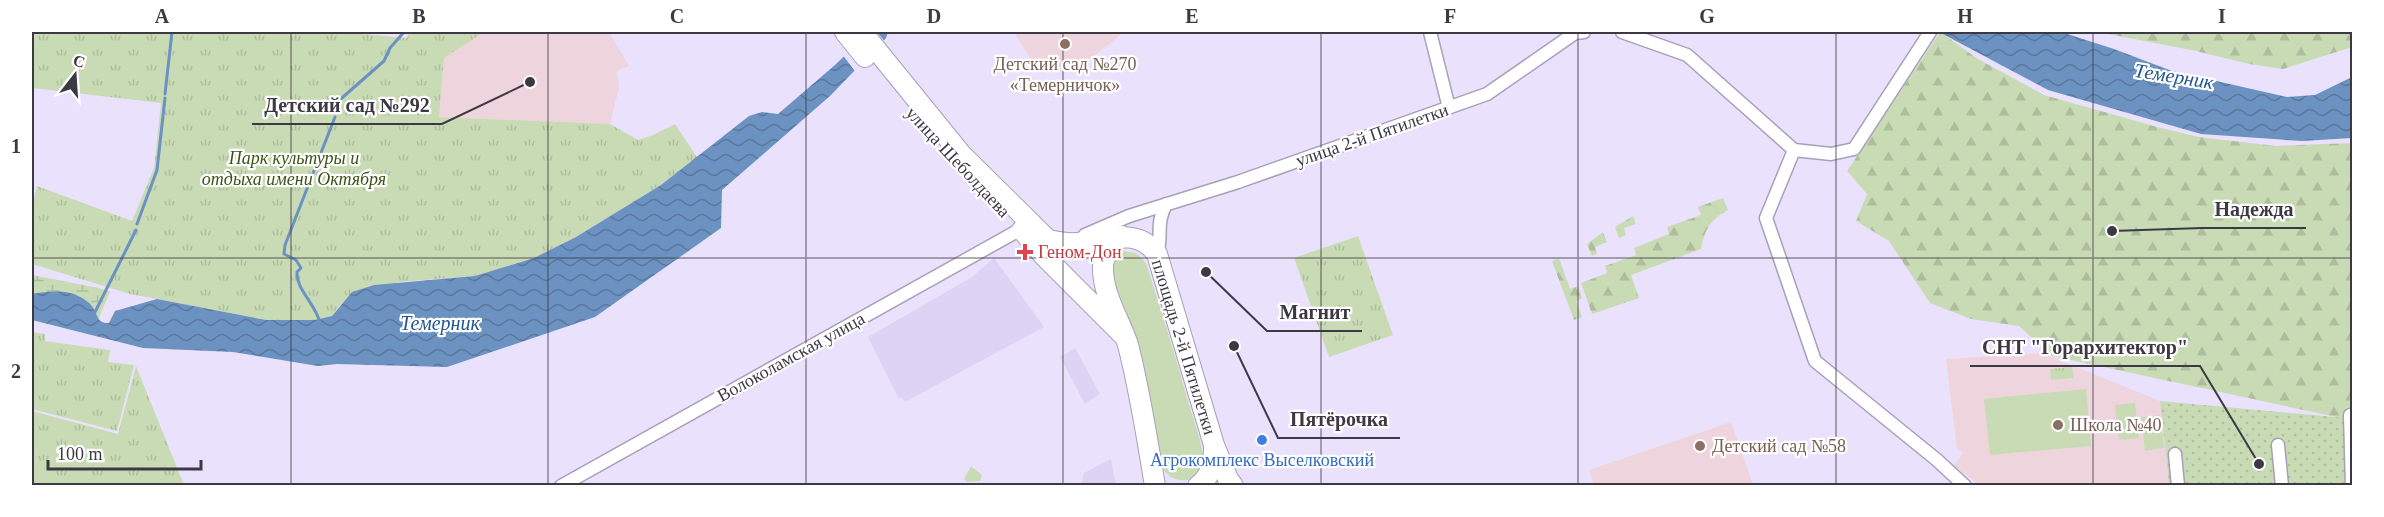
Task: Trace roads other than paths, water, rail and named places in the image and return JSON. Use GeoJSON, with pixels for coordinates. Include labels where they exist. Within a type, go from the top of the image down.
{"type":"FeatureCollection","features":[{"type":"Feature","properties":{"kind":"main road"},"geometry":{"type":"LineString","coordinates":[[845,32],[892,80]]}},
{"type":"Feature","properties":{"kind":"main road"},"geometry":{"type":"LineString","coordinates":[[862,32],[892,80]]}},
{"type":"Feature","properties":{"kind":"main road","name":"улица Шеболдаева"},"geometry":{"type":"LineString","coordinates":[[892,80],[952,158],[1028,232]]}},
{"type":"Feature","properties":{"kind":"main road"},"geometry":{"type":"LineString","coordinates":[[1028,232],[1063,243],[1079,243],[1122,236]]}},
{"type":"Feature","properties":{"kind":"main road"},"geometry":{"type":"LineString","coordinates":[[1028,232],[1045,257],[1125,337]]}},
{"type":"Feature","properties":{"kind":"main road"},"geometry":{"type":"LineString","coordinates":[[1122,236],[1111,245],[1103,266],[1110,298],[1125,337],[1158,482]]}},
{"type":"Feature","properties":{"kind":"main road","name":"площадь 2-й Пятилетки"},"geometry":{"type":"LineString","coordinates":[[1122,236],[1145,242],[1157,254],[1214,446],[1231,483]]}},
{"type":"Feature","properties":{"kind":"main road","name":"площадь 2-й Пятилетки"},"geometry":{"type":"LineString","coordinates":[[1198,486],[1204,482],[1212,466],[1214,446]]}},
{"type":"Feature","properties":{"kind":"street"},"geometry":{"type":"LineString","coordinates":[[1430,32],[1449,108]]}},
{"type":"Feature","properties":{"kind":"street","name":"улица 2-й Пятилетки"},"geometry":{"type":"LineString","coordinates":[[1079,243],[1085,235],[1145,211],[1238,182],[1487,94],[1578,32]]}},
{"type":"Feature","properties":{"kind":"street"},"geometry":{"type":"LineString","coordinates":[[1622,32],[1687,55],[1794,150],[1831,154],[1854,148],[1930,32]]}},
{"type":"Feature","properties":{"kind":"street"},"geometry":{"type":"LineString","coordinates":[[1794,150],[1766,218],[1815,361],[1937,460],[1965,486]]}},
{"type":"Feature","properties":{"kind":"street"},"geometry":{"type":"LineString","coordinates":[[1157,254],[1160,246],[1158,224],[1166,204]]}},
{"type":"Feature","properties":{"kind":"street","name":"улица 2-й Пятилетки"},"geometry":{"type":"LineString","coordinates":[[1122,236],[1145,211]]}},
{"type":"Feature","properties":{"kind":"street","name":"Волоколамская улица"},"geometry":{"type":"LineString","coordinates":[[561,486],[1028,232]]}},
{"type":"Feature","properties":{"kind":"street"},"geometry":{"type":"LineString","coordinates":[[2350,415],[2352,486]]}},
{"type":"Feature","properties":{"kind":"street"},"geometry":{"type":"LineString","coordinates":[[2278,446],[2282,486]]}},
{"type":"Feature","properties":{"kind":"street"},"geometry":{"type":"LineString","coordinates":[[2175,454],[2178,486]]}},
{"type":"Feature","properties":{"kind":"water","name":"Темерник"},"geometry":{"type":"Polygon","coordinates":[[[869,32],[888,32],[886,38],[830,96],[722,190],[721,228],[595,317],[447,367],[337,364],[318,366],[233,352],[143,348],[32,320],[32,294],[56,291],[84,299],[91,305],[99,320],[105,323],[109,323],[115,311],[157,299],[266,320],[315,320],[332,316],[352,292],[374,285],[475,276],[534,258],[576,237],[661,185],[749,116],[762,112],[778,114],[869,32]]]}},
{"type":"Feature","properties":{"kind":"water","name":"Темерник"},"geometry":{"type":"Polygon","coordinates":[[[1939,32],[2061,32],[2172,71],[2287,97],[2315,95],[2352,77],[2352,138],[2302,141],[2201,134],[2048,90],[1939,32]]]}},
{"type":"Feature","properties":{"kind":"waterway"},"geometry":{"type":"LineString","coordinates":[[165,94],[172,32]]}},
{"type":"Feature","properties":{"kind":"waterway"},"geometry":{"type":"LineString","coordinates":[[335,110],[335,104],[384,61],[390,48],[404,32]]}},
{"type":"Feature","properties":{"kind":"waterway"},"geometry":{"type":"LineString","coordinates":[[137,224],[157,170],[165,98]]}},
{"type":"Feature","properties":{"kind":"waterway"},"geometry":{"type":"LineString","coordinates":[[320,323],[300,285],[297,272],[301,268],[296,260],[284,254],[285,245],[335,117]]}},
{"type":"Feature","properties":{"kind":"waterway"},"geometry":{"type":"LineString","coordinates":[[94,314],[136,230]]}},
{"type":"Feature","properties":{"kind":"place","name":"Детский сад №270 «Темерничок»"},"geometry":{"type":"Point","coordinates":[1065,44]}},
{"type":"Feature","properties":{"kind":"place","name":"Детский сад №292"},"geometry":{"type":"Point","coordinates":[530,82]}},
{"type":"Feature","properties":{"kind":"place","name":"Надежда"},"geometry":{"type":"Point","coordinates":[2112,231]}},
{"type":"Feature","properties":{"kind":"place","name":"Геном-Дон"},"geometry":{"type":"Point","coordinates":[1025,252]}},
{"type":"Feature","properties":{"kind":"place","name":"Магнит"},"geometry":{"type":"Point","coordinates":[1206,272]}},
{"type":"Feature","properties":{"kind":"place","name":"Пятёрочка"},"geometry":{"type":"Point","coordinates":[1234,346]}},
{"type":"Feature","properties":{"kind":"place","name":"Школа №40"},"geometry":{"type":"Point","coordinates":[2058,425]}},
{"type":"Feature","properties":{"kind":"place","name":"Агрокомплекс Выселковский"},"geometry":{"type":"Point","coordinates":[1262,440]}},
{"type":"Feature","properties":{"kind":"place","name":"Детский сад №58"},"geometry":{"type":"Point","coordinates":[1700,446]}},
{"type":"Feature","properties":{"kind":"place","name":"СНТ \"Горархитектор\""},"geometry":{"type":"Point","coordinates":[2259,464]}},
{"type":"Feature","properties":{"kind":"park label","name":"Парк культуры и отдыха имени Октября"},"geometry":{"type":"Point","coordinates":[294,168]}}]}
